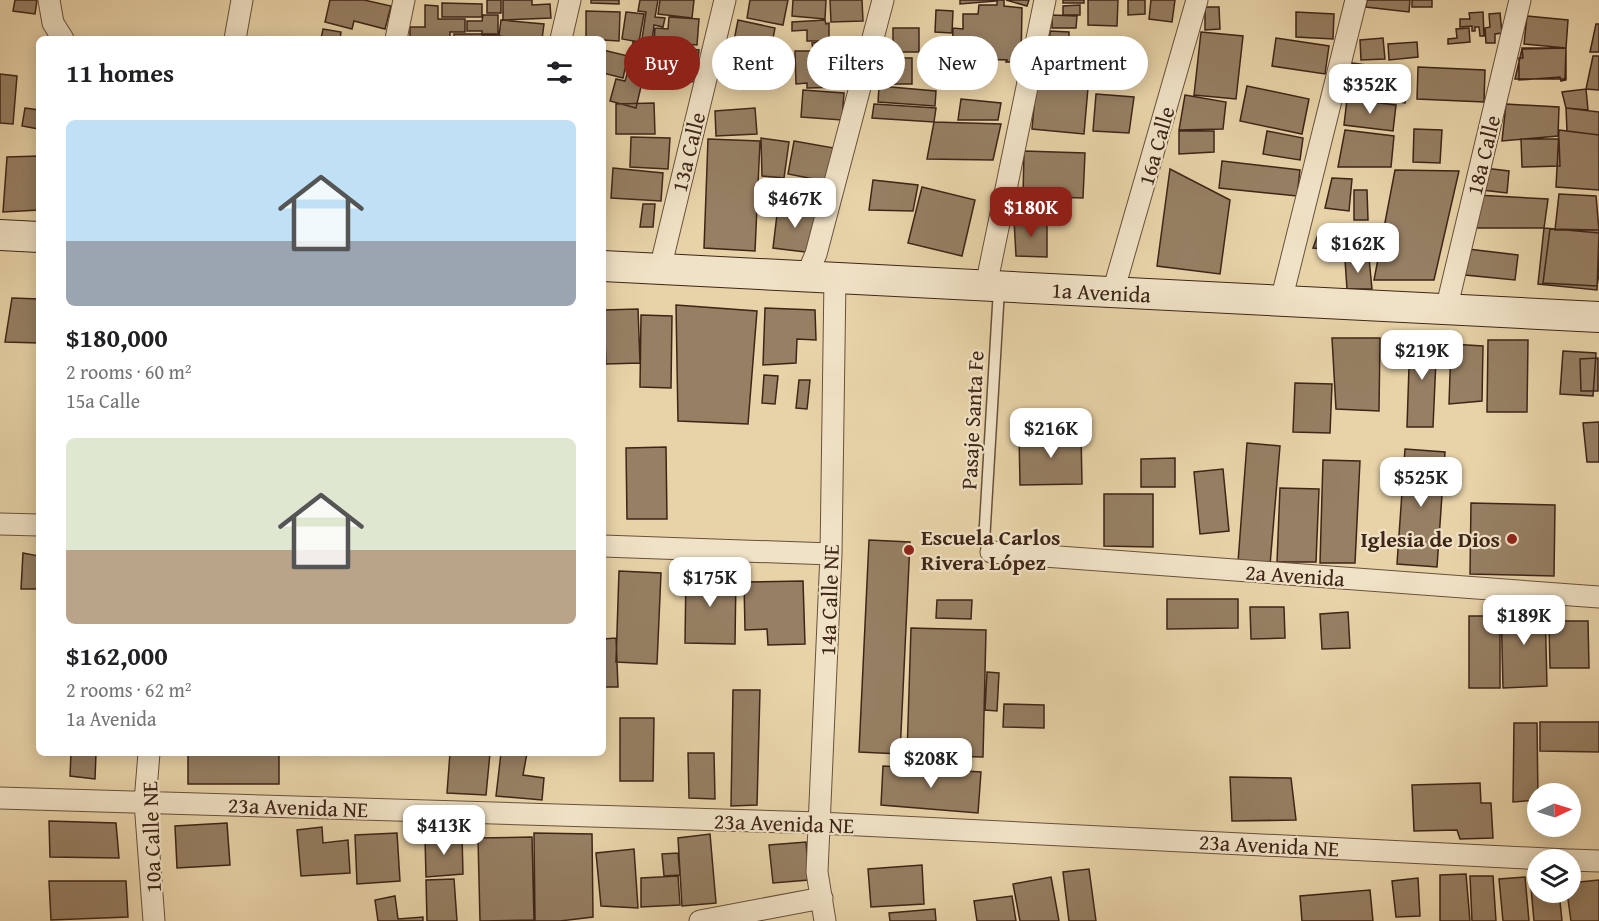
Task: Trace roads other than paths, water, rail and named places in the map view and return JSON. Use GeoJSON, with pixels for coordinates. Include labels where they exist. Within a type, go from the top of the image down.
{"type":"FeatureCollection","features":[{"type":"Feature","properties":{"kind":"street"},"geometry":{"type":"LineString","coordinates":[[49,0],[53,23],[61,36]]}},
{"type":"Feature","properties":{"kind":"street"},"geometry":{"type":"LineString","coordinates":[[236,36],[242,0]]}},
{"type":"Feature","properties":{"kind":"street"},"geometry":{"type":"LineString","coordinates":[[397,36],[404,0]]}},
{"type":"Feature","properties":{"kind":"street"},"geometry":{"type":"LineString","coordinates":[[562,36],[570,0]]}},
{"type":"Feature","properties":{"kind":"street","name":"13a Calle"},"geometry":{"type":"LineString","coordinates":[[660,269],[725,0]]}},
{"type":"Feature","properties":{"kind":"street"},"geometry":{"type":"LineString","coordinates":[[820,278],[816,254],[883,0]]}},
{"type":"Feature","properties":{"kind":"street"},"geometry":{"type":"LineString","coordinates":[[993,286],[1045,0]]}},
{"type":"Feature","properties":{"kind":"street","name":"16a Calle"},"geometry":{"type":"LineString","coordinates":[[1113,292],[1197,0]]}},
{"type":"Feature","properties":{"kind":"street"},"geometry":{"type":"LineString","coordinates":[[1281,301],[1356,0]]}},
{"type":"Feature","properties":{"kind":"street","name":"18a Calle"},"geometry":{"type":"LineString","coordinates":[[1446,309],[1520,0]]}},
{"type":"Feature","properties":{"kind":"street"},"geometry":{"type":"LineString","coordinates":[[0,236],[36,237]]}},
{"type":"Feature","properties":{"kind":"street","name":"1a Avenida"},"geometry":{"type":"LineString","coordinates":[[606,266],[1599,317]]}},
{"type":"Feature","properties":{"kind":"street","name":"14a Calle NE"},"geometry":{"type":"LineString","coordinates":[[820,278],[831,554],[817,872],[825,921]]}},
{"type":"Feature","properties":{"kind":"street"},"geometry":{"type":"LineString","coordinates":[[0,524],[36,525]]}},
{"type":"Feature","properties":{"kind":"street"},"geometry":{"type":"LineString","coordinates":[[606,546],[831,554]]}},
{"type":"Feature","properties":{"kind":"street","name":"2a Avenida"},"geometry":{"type":"LineString","coordinates":[[991,552],[1599,597]]}},
{"type":"Feature","properties":{"kind":"street","name":"10a Calle NE"},"geometry":{"type":"LineString","coordinates":[[149,756],[145,802],[154,921]]}},
{"type":"Feature","properties":{"kind":"street","name":"23a Avenida NE"},"geometry":{"type":"LineString","coordinates":[[0,798],[819,824],[1527,858]]}},
{"type":"Feature","properties":{"kind":"street","name":"23a Avenida NE"},"geometry":{"type":"LineString","coordinates":[[1581,860],[1599,861]]}},
{"type":"Feature","properties":{"kind":"street"},"geometry":{"type":"LineString","coordinates":[[700,921],[822,898]]}},
{"type":"Feature","properties":{"kind":"lane","name":"Pasaje Santa Fe"},"geometry":{"type":"LineString","coordinates":[[991,552],[984,542],[993,286]]}},
{"type":"Feature","properties":{"kind":"place","name":"Iglesia de Dios"},"geometry":{"type":"Point","coordinates":[1512,539]}},
{"type":"Feature","properties":{"kind":"place","name":"Escuela Carlos Rivera López"},"geometry":{"type":"Point","coordinates":[909,550]}}]}
